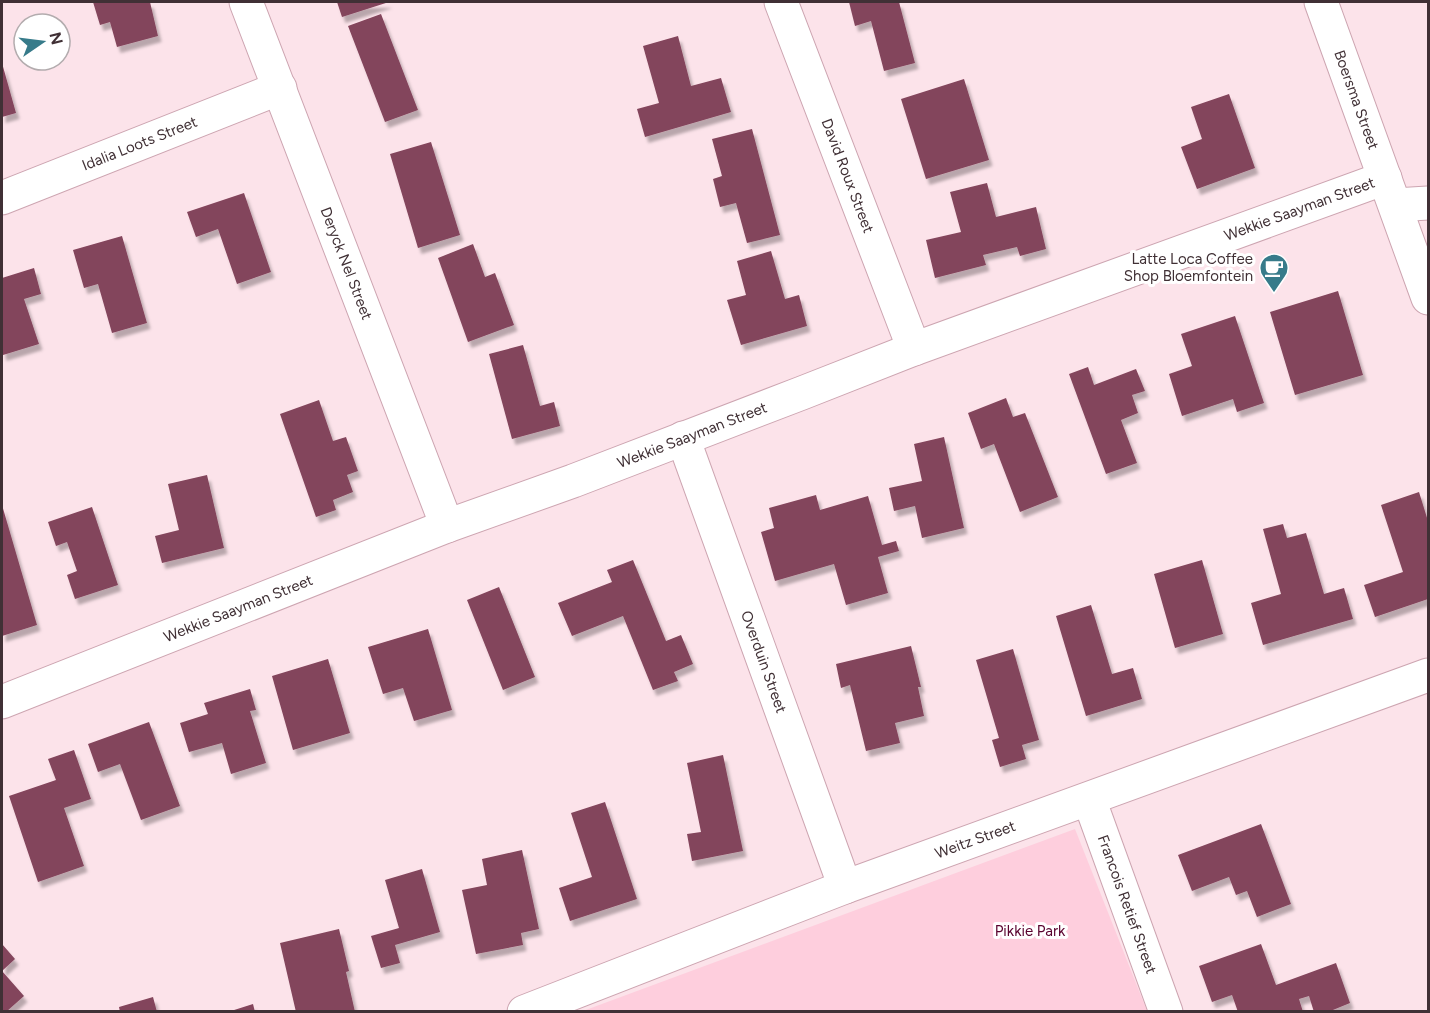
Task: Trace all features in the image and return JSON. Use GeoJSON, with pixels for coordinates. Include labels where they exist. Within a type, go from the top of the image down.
{"type":"FeatureCollection","features":[{"type":"Feature","properties":{"kind":"street","name":"Deryck Nel Street"},"geometry":{"type":"LineString","coordinates":[[246,2],[447,526]]}},
{"type":"Feature","properties":{"kind":"street","name":"David Roux Street"},"geometry":{"type":"LineString","coordinates":[[781,2],[914,349]]}},
{"type":"Feature","properties":{"kind":"street","name":"Boersma Street"},"geometry":{"type":"LineString","coordinates":[[1321,2],[1428,298]]}},
{"type":"Feature","properties":{"kind":"street","name":"Idalia Loots Street"},"geometry":{"type":"LineString","coordinates":[[2,198],[280,88]]}},
{"type":"Feature","properties":{"kind":"street","name":"Wekkie Saayman Street"},"geometry":{"type":"LineString","coordinates":[[2,702],[447,526],[573,481],[914,349],[1390,191],[1428,203]]}},
{"type":"Feature","properties":{"kind":"street","name":"Overduin Street"},"geometry":{"type":"LineString","coordinates":[[683,438],[845,887]]}},
{"type":"Feature","properties":{"kind":"street","name":"Weitz Street"},"geometry":{"type":"LineString","coordinates":[[524,1011],[845,887],[1428,675]]}},
{"type":"Feature","properties":{"kind":"street","name":"Francois Retief Street"},"geometry":{"type":"LineString","coordinates":[[1089,799],[1166,1011]]}},
{"type":"Feature","properties":{"kind":"green space","name":"Pikkie Park"},"geometry":{"type":"Polygon","coordinates":[[[1075,829],[1147,1011],[583,1011],[1075,829]]]}},
{"type":"Feature","properties":{"kind":"building"},"geometry":{"type":"Polygon","coordinates":[[[93,2],[150,2],[158,36],[117,47],[110,22],[100,25],[93,2]]]}},
{"type":"Feature","properties":{"kind":"building"},"geometry":{"type":"Polygon","coordinates":[[[337,2],[389,2],[342,17],[337,2]]]}},
{"type":"Feature","properties":{"kind":"building"},"geometry":{"type":"Polygon","coordinates":[[[849,2],[899,2],[915,63],[884,71],[871,21],[855,26],[849,2]]]}},
{"type":"Feature","properties":{"kind":"building"},"geometry":{"type":"Polygon","coordinates":[[[381,14],[418,110],[385,122],[348,26],[381,14]]]}},
{"type":"Feature","properties":{"kind":"building"},"geometry":{"type":"Polygon","coordinates":[[[678,36],[691,86],[721,78],[731,112],[645,137],[637,109],[659,103],[643,46],[678,36]]]}},
{"type":"Feature","properties":{"kind":"building"},"geometry":{"type":"Polygon","coordinates":[[[2,63],[16,113],[2,117],[2,63]]]}},
{"type":"Feature","properties":{"kind":"building"},"geometry":{"type":"Polygon","coordinates":[[[964,79],[989,160],[926,179],[901,99],[964,79]]]}},
{"type":"Feature","properties":{"kind":"building"},"geometry":{"type":"Polygon","coordinates":[[[1229,94],[1255,168],[1197,189],[1181,147],[1202,139],[1191,107],[1229,94]]]}},
{"type":"Feature","properties":{"kind":"building"},"geometry":{"type":"Polygon","coordinates":[[[752,129],[780,235],[747,243],[736,203],[720,207],[713,179],[722,176],[712,139],[752,129]]]}},
{"type":"Feature","properties":{"kind":"building"},"geometry":{"type":"Polygon","coordinates":[[[431,142],[460,235],[418,248],[390,154],[431,142]]]}},
{"type":"Feature","properties":{"kind":"building"},"geometry":{"type":"Polygon","coordinates":[[[987,183],[996,217],[1036,207],[1046,249],[1020,256],[1017,247],[983,255],[986,265],[935,278],[926,240],[961,232],[950,192],[987,183]]]}},
{"type":"Feature","properties":{"kind":"building"},"geometry":{"type":"Polygon","coordinates":[[[244,193],[271,272],[237,284],[218,229],[196,237],[187,212],[244,193]]]}},
{"type":"Feature","properties":{"kind":"building"},"geometry":{"type":"Polygon","coordinates":[[[122,236],[147,323],[112,333],[98,284],[84,288],[73,250],[122,236]]]}},
{"type":"Feature","properties":{"kind":"building"},"geometry":{"type":"Polygon","coordinates":[[[473,244],[485,277],[495,273],[514,325],[468,342],[438,258],[473,244]]]}},
{"type":"Feature","properties":{"kind":"building"},"geometry":{"type":"Polygon","coordinates":[[[771,251],[785,299],[799,295],[807,326],[741,345],[727,300],[746,295],[737,261],[771,251]]]}},
{"type":"Feature","properties":{"kind":"building"},"geometry":{"type":"Polygon","coordinates":[[[34,268],[41,294],[24,299],[39,344],[3,355],[2,278],[34,268]]]}},
{"type":"Feature","properties":{"kind":"building"},"geometry":{"type":"Polygon","coordinates":[[[1338,291],[1363,375],[1295,395],[1270,312],[1338,291]]]}},
{"type":"Feature","properties":{"kind":"building"},"geometry":{"type":"Polygon","coordinates":[[[1235,316],[1264,403],[1237,412],[1233,399],[1182,416],[1169,374],[1192,366],[1181,334],[1235,316]]]}},
{"type":"Feature","properties":{"kind":"building"},"geometry":{"type":"Polygon","coordinates":[[[523,345],[540,406],[554,402],[560,426],[512,439],[489,354],[523,345]]]}},
{"type":"Feature","properties":{"kind":"building"},"geometry":{"type":"Polygon","coordinates":[[[1088,367],[1094,385],[1136,369],[1145,391],[1132,395],[1138,413],[1121,420],[1137,463],[1106,474],[1069,374],[1088,367]]]}},
{"type":"Feature","properties":{"kind":"building"},"geometry":{"type":"Polygon","coordinates":[[[1006,398],[1013,417],[1025,413],[1058,497],[1020,512],[994,444],[981,449],[968,413],[1006,398]]]}},
{"type":"Feature","properties":{"kind":"building"},"geometry":{"type":"Polygon","coordinates":[[[319,400],[333,441],[346,437],[358,471],[347,475],[353,492],[333,500],[336,510],[316,517],[280,414],[319,400]]]}},
{"type":"Feature","properties":{"kind":"building"},"geometry":{"type":"Polygon","coordinates":[[[944,437],[964,528],[922,538],[915,506],[894,511],[889,488],[922,481],[914,444],[944,437]]]}},
{"type":"Feature","properties":{"kind":"building"},"geometry":{"type":"Polygon","coordinates":[[[207,475],[224,548],[162,563],[155,536],[179,530],[168,484],[207,475]]]}},
{"type":"Feature","properties":{"kind":"building"},"geometry":{"type":"Polygon","coordinates":[[[1419,492],[1428,521],[1428,599],[1375,617],[1364,585],[1403,572],[1381,505],[1419,492]]]}},
{"type":"Feature","properties":{"kind":"building"},"geometry":{"type":"Polygon","coordinates":[[[816,495],[820,510],[868,496],[882,545],[896,541],[899,551],[878,557],[888,593],[846,605],[834,564],[775,581],[761,532],[774,528],[769,508],[816,495]]]}},
{"type":"Feature","properties":{"kind":"building"},"geometry":{"type":"Polygon","coordinates":[[[2,505],[37,625],[2,636],[2,505]]]}},
{"type":"Feature","properties":{"kind":"building"},"geometry":{"type":"Polygon","coordinates":[[[92,507],[118,585],[75,599],[67,575],[77,571],[67,542],[56,546],[48,522],[92,507]]]}},
{"type":"Feature","properties":{"kind":"building"},"geometry":{"type":"Polygon","coordinates":[[[1283,524],[1287,538],[1306,533],[1324,594],[1344,588],[1353,619],[1263,645],[1251,603],[1281,594],[1263,529],[1283,524]]]}},
{"type":"Feature","properties":{"kind":"building"},"geometry":{"type":"Polygon","coordinates":[[[633,560],[666,641],[681,635],[693,664],[674,672],[678,681],[653,690],[623,616],[572,636],[558,603],[612,582],[607,570],[633,560]]]}},
{"type":"Feature","properties":{"kind":"building"},"geometry":{"type":"Polygon","coordinates":[[[1202,560],[1223,634],[1175,648],[1154,574],[1202,560]]]}},
{"type":"Feature","properties":{"kind":"building"},"geometry":{"type":"Polygon","coordinates":[[[499,587],[535,677],[503,690],[467,600],[499,587]]]}},
{"type":"Feature","properties":{"kind":"building"},"geometry":{"type":"Polygon","coordinates":[[[1091,605],[1112,674],[1133,668],[1142,699],[1086,716],[1056,616],[1091,605]]]}},
{"type":"Feature","properties":{"kind":"building"},"geometry":{"type":"Polygon","coordinates":[[[428,629],[452,710],[414,721],[403,688],[383,694],[368,647],[428,629]]]}},
{"type":"Feature","properties":{"kind":"building"},"geometry":{"type":"Polygon","coordinates":[[[911,646],[921,687],[918,687],[924,716],[895,723],[900,743],[866,751],[850,685],[841,688],[836,664],[911,646]]]}},
{"type":"Feature","properties":{"kind":"building"},"geometry":{"type":"Polygon","coordinates":[[[1013,649],[1039,740],[1022,745],[1026,759],[1000,767],[992,740],[999,738],[976,660],[1013,649]]]}},
{"type":"Feature","properties":{"kind":"building"},"geometry":{"type":"Polygon","coordinates":[[[328,659],[350,733],[293,750],[272,676],[328,659]]]}},
{"type":"Feature","properties":{"kind":"building"},"geometry":{"type":"Polygon","coordinates":[[[250,689],[256,710],[250,711],[266,763],[231,774],[222,743],[189,752],[180,723],[208,714],[204,703],[250,689]]]}},
{"type":"Feature","properties":{"kind":"building"},"geometry":{"type":"Polygon","coordinates":[[[149,722],[180,806],[141,820],[120,764],[98,772],[88,744],[149,722]]]}},
{"type":"Feature","properties":{"kind":"building"},"geometry":{"type":"Polygon","coordinates":[[[74,750],[91,799],[64,808],[84,866],[38,882],[9,796],[56,780],[48,759],[74,750]]]}},
{"type":"Feature","properties":{"kind":"building"},"geometry":{"type":"Polygon","coordinates":[[[723,755],[743,851],[692,861],[687,834],[701,832],[687,763],[723,755]]]}},
{"type":"Feature","properties":{"kind":"building"},"geometry":{"type":"Polygon","coordinates":[[[605,802],[637,899],[570,921],[559,888],[592,877],[571,813],[605,802]]]}},
{"type":"Feature","properties":{"kind":"building"},"geometry":{"type":"Polygon","coordinates":[[[1261,824],[1291,904],[1257,917],[1247,891],[1236,895],[1229,877],[1192,891],[1178,855],[1261,824]]]}},
{"type":"Feature","properties":{"kind":"building"},"geometry":{"type":"Polygon","coordinates":[[[522,850],[539,929],[521,933],[523,945],[476,954],[462,890],[487,885],[482,859],[522,850]]]}},
{"type":"Feature","properties":{"kind":"building"},"geometry":{"type":"Polygon","coordinates":[[[422,869],[440,932],[395,945],[400,963],[381,968],[371,936],[399,928],[385,880],[422,869]]]}},
{"type":"Feature","properties":{"kind":"building"},"geometry":{"type":"Polygon","coordinates":[[[339,929],[349,971],[346,972],[355,1012],[296,1012],[280,943],[339,929]]]}},
{"type":"Feature","properties":{"kind":"building"},"geometry":{"type":"Polygon","coordinates":[[[2,944],[15,959],[2,971],[2,944]]]}},
{"type":"Feature","properties":{"kind":"building"},"geometry":{"type":"Polygon","coordinates":[[[1261,944],[1276,985],[1336,963],[1350,1003],[1328,1012],[1314,1012],[1309,996],[1299,999],[1303,1012],[1238,1012],[1232,995],[1212,1002],[1199,966],[1261,944]]]}},
{"type":"Feature","properties":{"kind":"building"},"geometry":{"type":"Polygon","coordinates":[[[2,971],[24,996],[6,1012],[2,1012],[2,971]]]}},
{"type":"Feature","properties":{"kind":"building"},"geometry":{"type":"Polygon","coordinates":[[[153,997],[157,1012],[120,1012],[119,1007],[153,997]]]}},
{"type":"Feature","properties":{"kind":"building"},"geometry":{"type":"Polygon","coordinates":[[[253,1004],[255,1012],[231,1012],[231,1011],[253,1004]]]}},
{"type":"Feature","properties":{"kind":"place","name":"Latte Loca Coffee Shop Bloemfontein"},"geometry":{"type":"Point","coordinates":[1274,294]}}]}
